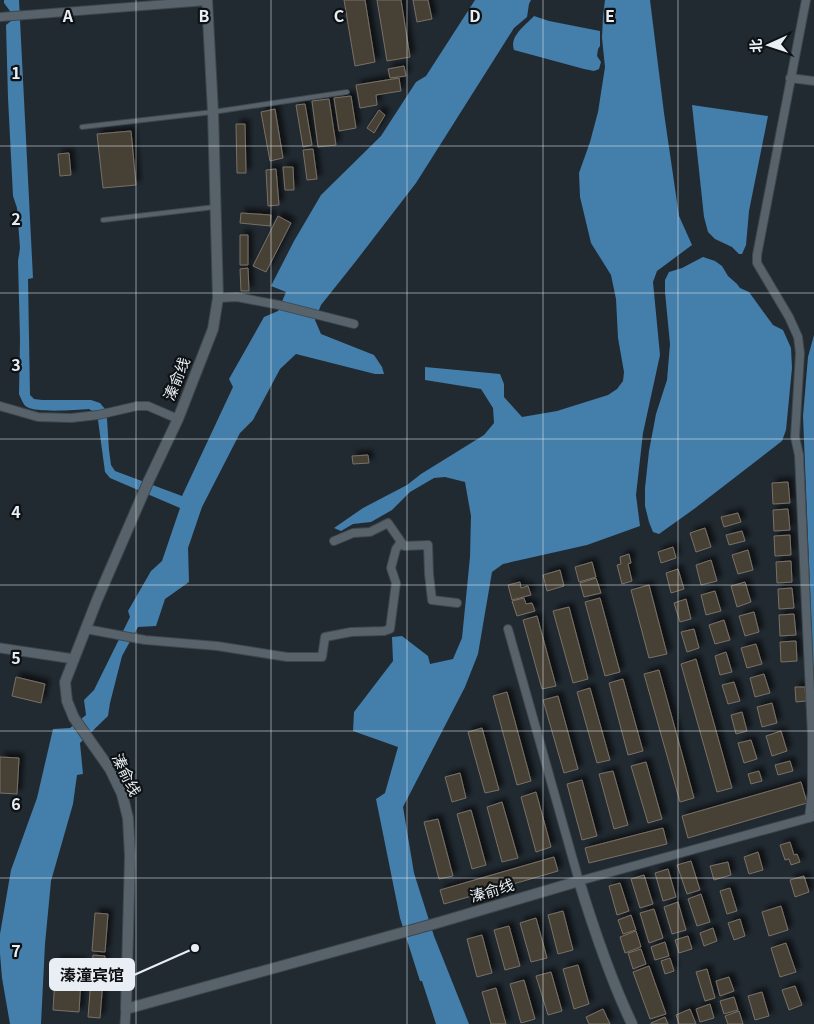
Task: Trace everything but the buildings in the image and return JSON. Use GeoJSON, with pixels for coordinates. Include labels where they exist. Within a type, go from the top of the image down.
{"type":"FeatureCollection","features":[{"type":"Feature","properties":{"kind":"main road","name":"溱俞线"},"geometry":{"type":"LineString","coordinates":[[208,1],[218,298],[214,329],[178,420],[149,480],[97,600],[65,682],[67,701],[74,718],[110,769],[122,794],[128,818],[130,856],[126,1009],[437,923],[579,881]]}},
{"type":"Feature","properties":{"kind":"main road"},"geometry":{"type":"LineString","coordinates":[[579,881],[594,930],[619,996],[632,1024]]}},
{"type":"Feature","properties":{"kind":"street"},"geometry":{"type":"LineString","coordinates":[[508,629],[579,881],[812,817],[812,735],[799,455],[795,437],[800,353],[798,337],[789,317],[757,262],[806,0]]}},
{"type":"Feature","properties":{"kind":"street"},"geometry":{"type":"LineString","coordinates":[[0,17],[208,1]]}},
{"type":"Feature","properties":{"kind":"street"},"geometry":{"type":"LineString","coordinates":[[790,78],[814,81]]}},
{"type":"Feature","properties":{"kind":"street"},"geometry":{"type":"LineString","coordinates":[[218,298],[237,297],[354,324]]}},
{"type":"Feature","properties":{"kind":"street"},"geometry":{"type":"LineString","coordinates":[[0,406],[38,417],[71,418],[98,415],[137,406],[148,406],[178,420]]}},
{"type":"Feature","properties":{"kind":"street"},"geometry":{"type":"LineString","coordinates":[[334,541],[353,533],[370,532],[388,523],[404,546],[428,546],[432,600],[457,603]]}},
{"type":"Feature","properties":{"kind":"street"},"geometry":{"type":"LineString","coordinates":[[86,629],[145,640],[217,646],[287,657],[322,657],[325,636],[390,629],[396,583],[390,568],[396,549],[401,542]]}},
{"type":"Feature","properties":{"kind":"street"},"geometry":{"type":"LineString","coordinates":[[0,648],[74,659]]}},
{"type":"Feature","properties":{"kind":"street"},"geometry":{"type":"LineString","coordinates":[[125,1024],[126,1009]]}},
{"type":"Feature","properties":{"kind":"lane"},"geometry":{"type":"LineString","coordinates":[[82,128],[213,112],[348,92]]}},
{"type":"Feature","properties":{"kind":"lane"},"geometry":{"type":"LineString","coordinates":[[103,220],[216,207]]}},
{"type":"Feature","properties":{"kind":"water"},"geometry":{"type":"Polygon","coordinates":[[[4,0],[19,0],[33,278],[28,279],[30,395],[34,399],[42,400],[91,400],[100,403],[105,409],[111,465],[115,471],[182,496],[233,387],[229,379],[264,317],[278,311],[286,292],[271,286],[294,241],[321,195],[381,136],[416,82],[426,76],[475,0],[531,0],[527,17],[514,28],[416,183],[321,305],[315,320],[321,334],[374,355],[384,374],[375,374],[296,354],[280,369],[253,420],[240,433],[202,507],[188,548],[189,582],[165,599],[156,626],[138,627],[122,656],[108,716],[80,743],[83,774],[77,775],[73,804],[51,881],[45,944],[41,1024],[10,1024],[2,978],[0,934],[11,870],[37,798],[53,729],[70,728],[86,715],[84,700],[94,690],[130,617],[128,611],[151,571],[162,561],[180,508],[110,478],[105,472],[98,420],[94,412],[89,409],[57,411],[32,409],[24,405],[19,394],[18,261],[20,248],[17,208],[13,196],[8,98],[6,25],[11,21],[10,11],[4,0]]]}},
{"type":"Feature","properties":{"kind":"water"},"geometry":{"type":"Polygon","coordinates":[[[605,0],[650,0],[679,216],[692,245],[657,271],[653,282],[660,355],[643,433],[636,495],[640,526],[587,545],[503,564],[492,572],[478,654],[465,687],[403,807],[414,873],[434,936],[469,1024],[436,1024],[400,918],[376,799],[385,793],[398,747],[353,731],[354,712],[393,661],[392,637],[402,636],[428,656],[430,664],[453,659],[462,638],[470,557],[471,516],[465,482],[445,477],[434,478],[410,492],[392,510],[371,522],[353,524],[341,531],[334,528],[363,508],[407,485],[421,474],[484,435],[494,423],[493,408],[481,389],[425,380],[425,367],[500,374],[504,384],[504,397],[522,417],[557,411],[608,395],[617,389],[623,381],[624,372],[618,338],[616,299],[611,275],[591,243],[580,197],[579,173],[598,112],[605,67],[602,38],[605,0]]]}},
{"type":"Feature","properties":{"kind":"water"},"geometry":{"type":"Polygon","coordinates":[[[534,16],[549,21],[600,31],[600,46],[597,56],[601,62],[599,69],[594,71],[584,69],[514,50],[513,45],[516,35],[534,16]]]}},
{"type":"Feature","properties":{"kind":"water"},"geometry":{"type":"Polygon","coordinates":[[[692,105],[768,116],[749,211],[746,245],[742,254],[715,239],[708,232],[704,217],[692,105]]]}},
{"type":"Feature","properties":{"kind":"water"},"geometry":{"type":"Polygon","coordinates":[[[703,257],[715,261],[722,266],[728,276],[740,288],[749,292],[773,325],[783,330],[791,348],[792,368],[786,430],[782,441],[659,534],[653,532],[649,522],[645,506],[645,488],[656,414],[667,380],[670,344],[665,280],[669,272],[682,268],[703,257]]]}},
{"type":"Feature","properties":{"kind":"water"},"geometry":{"type":"Polygon","coordinates":[[[814,335],[814,686],[803,416],[808,357],[814,335]]]}},
{"type":"Feature","properties":{"kind":"place","name":"溱潼宾馆"},"geometry":{"type":"Point","coordinates":[195,948]}}]}
